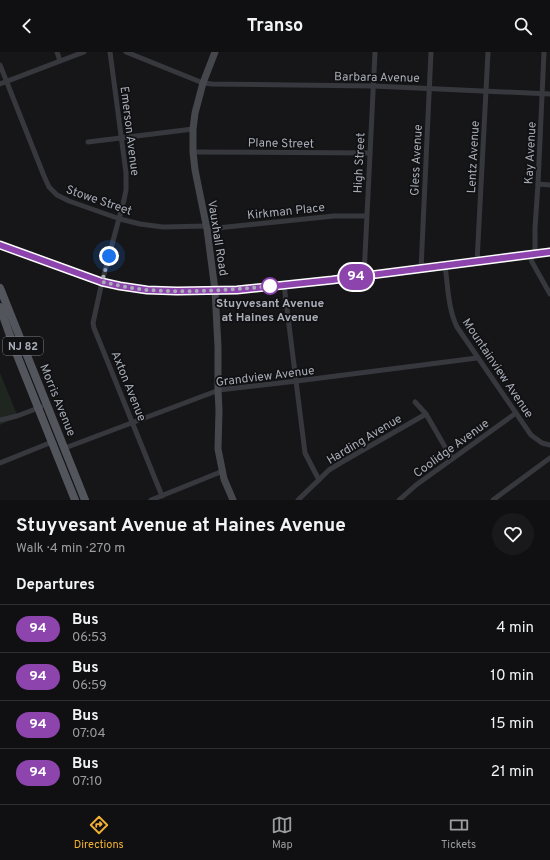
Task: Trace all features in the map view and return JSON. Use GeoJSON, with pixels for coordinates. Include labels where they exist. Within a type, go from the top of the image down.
{"type":"FeatureCollection","features":[{"type":"Feature","properties":{"kind":"main road","name":"Vauxhall Road"},"geometry":{"type":"LineString","coordinates":[[215,52],[203,83],[195,113],[193,128],[193,152],[195,170],[207,228],[215,290],[220,410],[218,449],[224,479],[233,500]]}},
{"type":"Feature","properties":{"kind":"main road"},"geometry":{"type":"LineString","coordinates":[[0,245],[102,282],[147,290],[177,291],[237,290],[364,276],[550,252]]}},
{"type":"Feature","properties":{"kind":"main road","name":"Morris Avenue"},"geometry":{"type":"LineString","coordinates":[[0,288],[85,500]]}},
{"type":"Feature","properties":{"kind":"main road","name":"Morris Avenue"},"geometry":{"type":"LineString","coordinates":[[0,307],[15,349],[75,500]]}},
{"type":"Feature","properties":{"kind":"street"},"geometry":{"type":"LineString","coordinates":[[57,52],[60,61]]}},
{"type":"Feature","properties":{"kind":"street"},"geometry":{"type":"LineString","coordinates":[[0,84],[84,52]]}},
{"type":"Feature","properties":{"kind":"street","name":"Emerson Avenue"},"geometry":{"type":"LineString","coordinates":[[102,282],[120,218],[126,184],[126,173],[110,52]]}},
{"type":"Feature","properties":{"kind":"street","name":"Barbara Avenue"},"geometry":{"type":"LineString","coordinates":[[126,52],[203,83],[212,84],[373,86],[550,94]]}},
{"type":"Feature","properties":{"kind":"street","name":"High Street"},"geometry":{"type":"LineString","coordinates":[[364,276],[375,52]]}},
{"type":"Feature","properties":{"kind":"street","name":"Gless Avenue"},"geometry":{"type":"LineString","coordinates":[[421,269],[431,52]]}},
{"type":"Feature","properties":{"kind":"street","name":"Lentz Avenue"},"geometry":{"type":"LineString","coordinates":[[478,262],[488,52]]}},
{"type":"Feature","properties":{"kind":"street","name":"Kay Avenue"},"geometry":{"type":"LineString","coordinates":[[533,254],[543,94],[544,52]]}},
{"type":"Feature","properties":{"kind":"street","name":"Stowe Street"},"geometry":{"type":"LineString","coordinates":[[0,65],[44,176],[49,187],[57,195],[69,201],[140,224],[163,227],[207,228]]}},
{"type":"Feature","properties":{"kind":"street"},"geometry":{"type":"LineString","coordinates":[[88,142],[193,128]]}},
{"type":"Feature","properties":{"kind":"street","name":"Plane Street"},"geometry":{"type":"LineString","coordinates":[[193,152],[370,153]]}},
{"type":"Feature","properties":{"kind":"street"},"geometry":{"type":"LineString","coordinates":[[538,184],[550,184]]}},
{"type":"Feature","properties":{"kind":"street","name":"Kirkman Place"},"geometry":{"type":"LineString","coordinates":[[207,228],[334,216],[366,216]]}},
{"type":"Feature","properties":{"kind":"street"},"geometry":{"type":"LineString","coordinates":[[533,254],[532,262],[550,294]]}},
{"type":"Feature","properties":{"kind":"street","name":"Mountainview Avenue"},"geometry":{"type":"LineString","coordinates":[[445,266],[451,310],[453,320],[457,327],[530,435],[542,443],[550,445]]}},
{"type":"Feature","properties":{"kind":"street","name":"Axton Avenue"},"geometry":{"type":"LineString","coordinates":[[102,282],[93,323],[94,328],[162,496]]}},
{"type":"Feature","properties":{"kind":"street"},"geometry":{"type":"LineString","coordinates":[[284,285],[305,453],[319,480]]}},
{"type":"Feature","properties":{"kind":"street","name":"Grandview Avenue"},"geometry":{"type":"LineString","coordinates":[[64,448],[218,390],[297,382],[477,358]]}},
{"type":"Feature","properties":{"kind":"street"},"geometry":{"type":"LineString","coordinates":[[414,402],[426,414],[452,459]]}},
{"type":"Feature","properties":{"kind":"street"},"geometry":{"type":"LineString","coordinates":[[0,420],[17,416],[47,405]]}},
{"type":"Feature","properties":{"kind":"street","name":"Coolidge Avenue"},"geometry":{"type":"LineString","coordinates":[[399,500],[416,484],[516,413]]}},
{"type":"Feature","properties":{"kind":"street","name":"Harding Avenue"},"geometry":{"type":"LineString","coordinates":[[298,500],[329,470],[426,414]]}},
{"type":"Feature","properties":{"kind":"street"},"geometry":{"type":"LineString","coordinates":[[0,463],[52,442]]}},
{"type":"Feature","properties":{"kind":"street"},"geometry":{"type":"LineString","coordinates":[[493,500],[550,458]]}},
{"type":"Feature","properties":{"kind":"street"},"geometry":{"type":"LineString","coordinates":[[151,500],[223,471]]}},
{"type":"Feature","properties":{"kind":"shaded area"},"geometry":{"type":"Polygon","coordinates":[[[0,373],[18,417],[0,425],[0,373]]]}},
{"type":"Feature","properties":{"kind":"bus line","name":"94"},"geometry":{"type":"LineString","coordinates":[[0,245],[102,282],[147,290],[177,291],[237,290],[332,280],[550,252]]}},
{"type":"Feature","properties":{"kind":"place","name":"Stuyvesant Avenue at Haines Avenue"},"geometry":{"type":"Point","coordinates":[270,286]}},
{"type":"Feature","properties":{"kind":"route"},"geometry":{"type":"LineString","coordinates":[[109,256],[102,282],[120,286],[147,290],[177,291],[237,290],[272,286],[270,286]]}}]}
